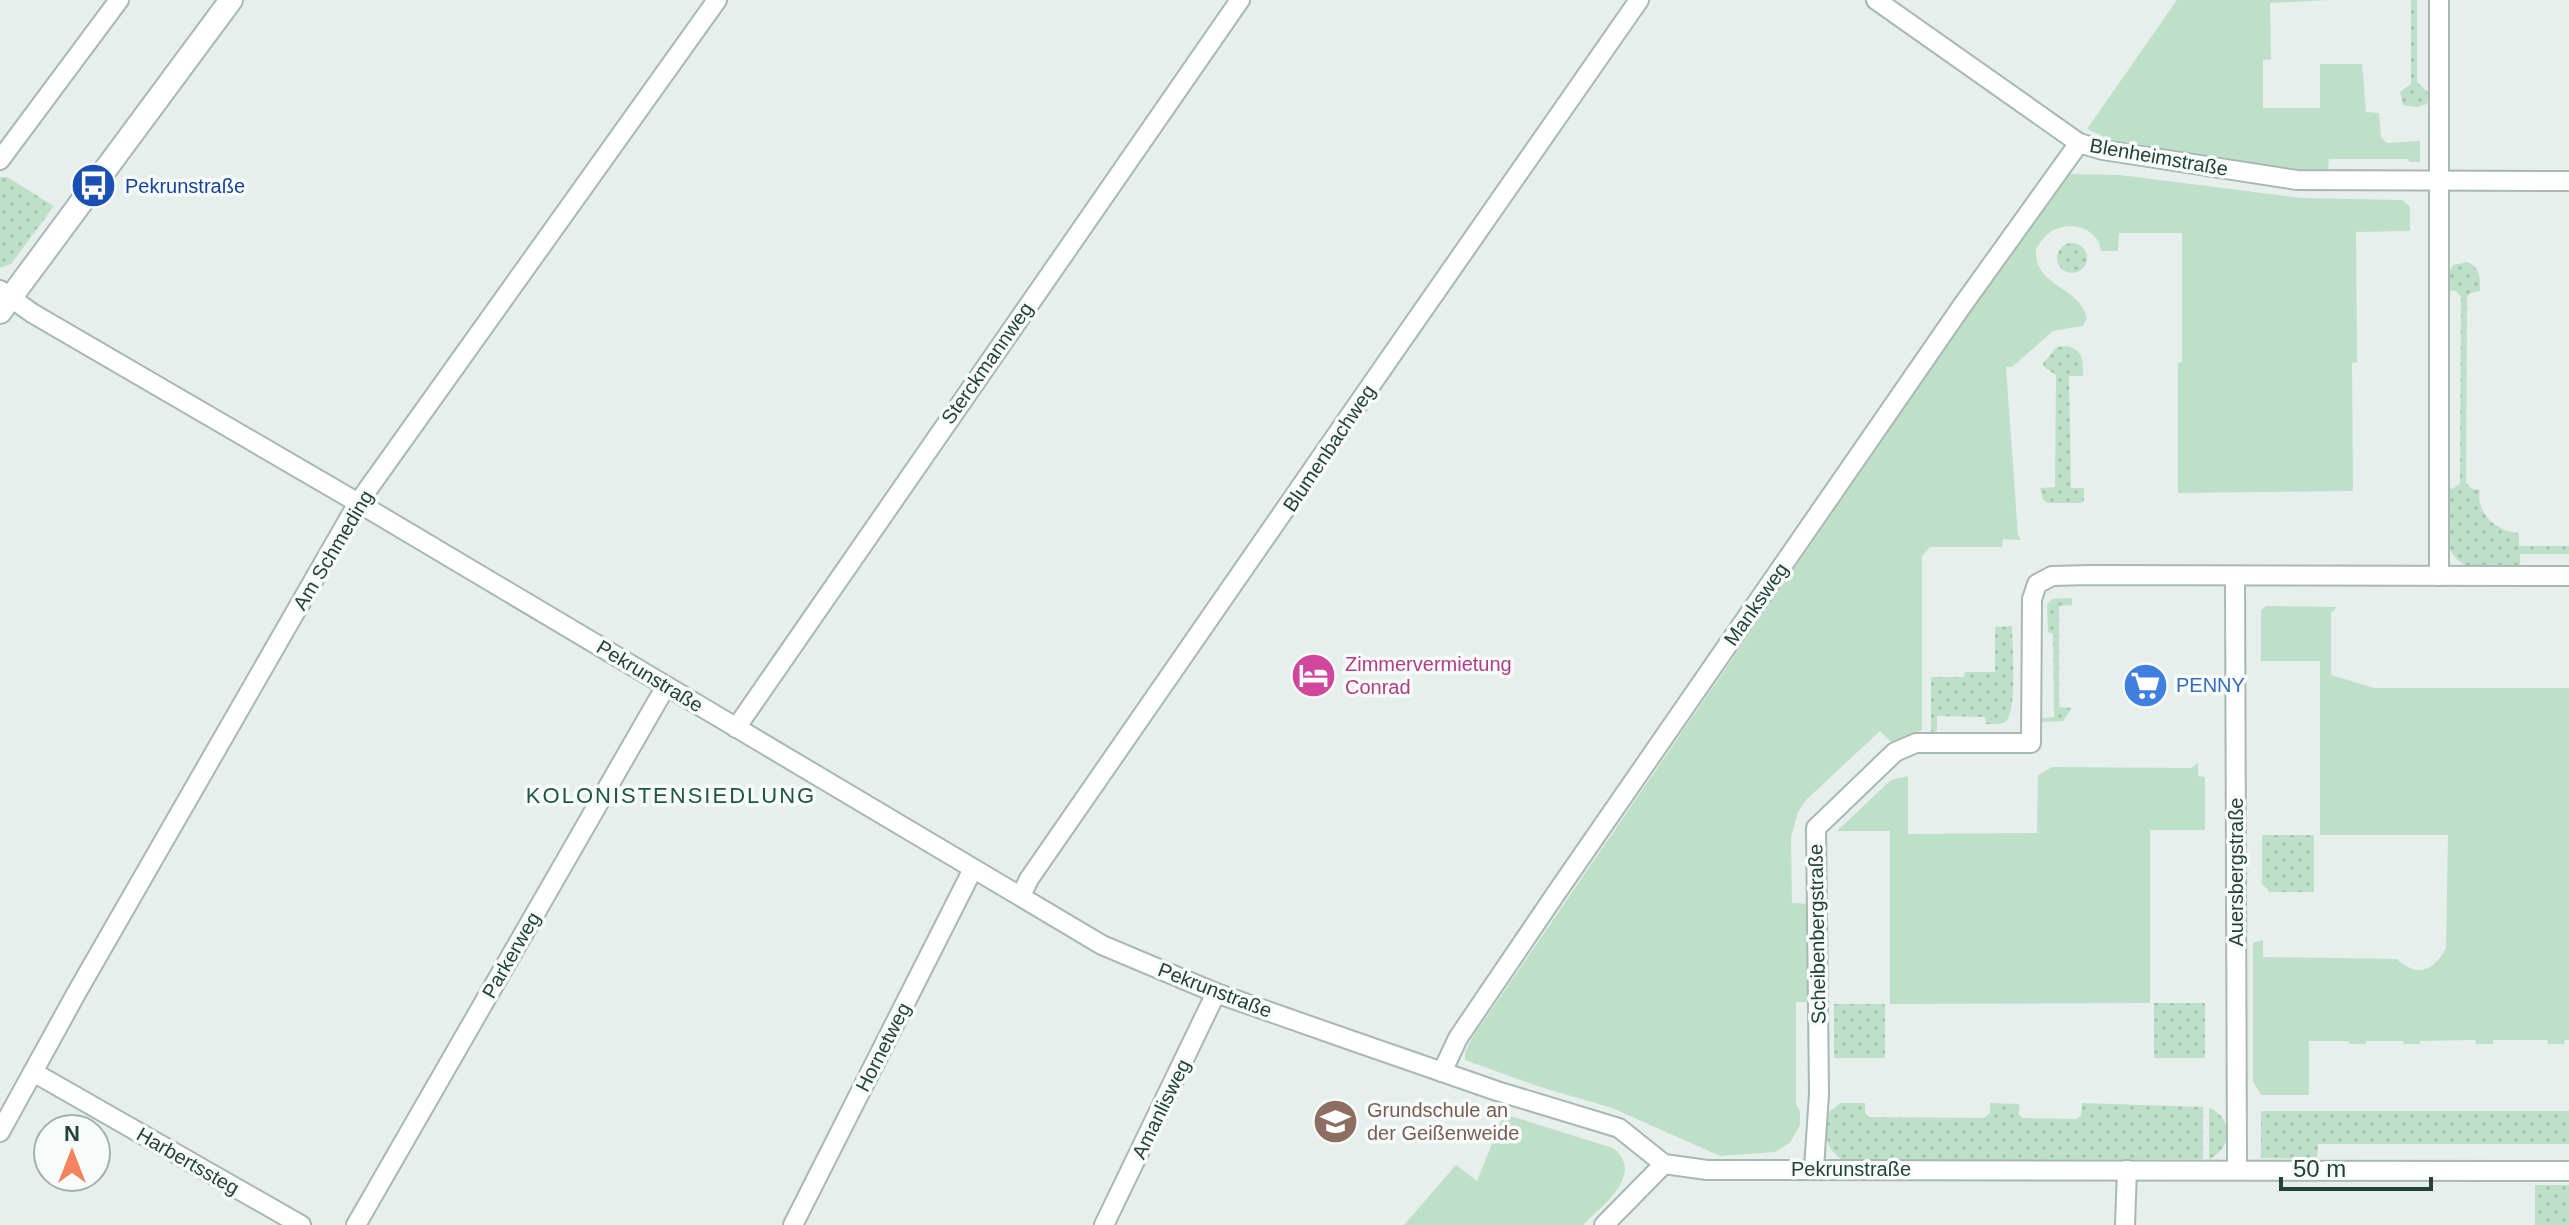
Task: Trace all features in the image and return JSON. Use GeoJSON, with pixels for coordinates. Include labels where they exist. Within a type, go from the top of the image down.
{"type":"FeatureCollection","features":[{"type":"Feature","properties":{"kind":"street"},"geometry":{"type":"LineString","coordinates":[[0,160],[119,0]]}},
{"type":"Feature","properties":{"kind":"street"},"geometry":{"type":"LineString","coordinates":[[4,300],[231,0]]}},
{"type":"Feature","properties":{"kind":"street","name":"Am Schmeding"},"geometry":{"type":"LineString","coordinates":[[0,1132],[358,503],[717,0]]}},
{"type":"Feature","properties":{"kind":"street","name":"Sterckmannweg"},"geometry":{"type":"LineString","coordinates":[[736,728],[1240,0]]}},
{"type":"Feature","properties":{"kind":"street","name":"Blumenbachweg"},"geometry":{"type":"LineString","coordinates":[[1021,896],[1029,879],[1639,0]]}},
{"type":"Feature","properties":{"kind":"street","name":"Blenheimstraße"},"geometry":{"type":"LineString","coordinates":[[1876,0],[2079,143],[2116,153],[2297,180],[2569,181]]}},
{"type":"Feature","properties":{"kind":"street"},"geometry":{"type":"LineString","coordinates":[[2439,0],[2439,576]]}},
{"type":"Feature","properties":{"kind":"street","name":"Manksweg"},"geometry":{"type":"LineString","coordinates":[[1442,1072],[1458,1038],[1557,892],[1962,306],[2079,143]]}},
{"type":"Feature","properties":{"kind":"street","name":"Pekrunstraße"},"geometry":{"type":"LineString","coordinates":[[4,300],[32,313],[358,503],[1102,945],[1216,993],[1442,1072],[1619,1128],[1664,1164],[1707,1170],[2237,1168],[2569,1171]]}},
{"type":"Feature","properties":{"kind":"street","name":"Scheibenbergstraße"},"geometry":{"type":"LineString","coordinates":[[1814,1168],[1819,1094],[1816,828],[1895,752],[1916,743],[2031,743],[2032,599],[2037,584],[2052,576],[2235,576]]}},
{"type":"Feature","properties":{"kind":"street"},"geometry":{"type":"LineString","coordinates":[[2235,576],[2569,576]]}},
{"type":"Feature","properties":{"kind":"street","name":"Auersbergstraße"},"geometry":{"type":"LineString","coordinates":[[2235,576],[2237,1168]]}},
{"type":"Feature","properties":{"kind":"street","name":"Parkerweg"},"geometry":{"type":"LineString","coordinates":[[356,1225],[666,686]]}},
{"type":"Feature","properties":{"kind":"street","name":"Hornetweg"},"geometry":{"type":"LineString","coordinates":[[793,1225],[973,869]]}},
{"type":"Feature","properties":{"kind":"street","name":"Amanlisweg"},"geometry":{"type":"LineString","coordinates":[[1104,1225],[1216,993]]}},
{"type":"Feature","properties":{"kind":"street","name":"Harbertssteg"},"geometry":{"type":"LineString","coordinates":[[33,1072],[301,1225]]}},
{"type":"Feature","properties":{"kind":"street"},"geometry":{"type":"LineString","coordinates":[[1604,1225],[1664,1164]]}},
{"type":"Feature","properties":{"kind":"street"},"geometry":{"type":"LineString","coordinates":[[2125,1225],[2127,1170]]}},
{"type":"Feature","properties":{"kind":"green space"},"geometry":{"type":"Polygon","coordinates":[[[2177,0],[2328,0],[2270,3],[2271,59],[2263,60],[2263,108],[2320,108],[2320,64],[2362,64],[2366,112],[2379,113],[2381,137],[2387,143],[2420,141],[2420,162],[2409,162],[2408,159],[2329,159],[2328,172],[2300,173],[2111,144],[2109,139],[2087,129],[2177,0]]]}},
{"type":"Feature","properties":{"kind":"green space"},"geometry":{"type":"Polygon","coordinates":[[[2411,0],[2417,0],[2417,82],[2430,94],[2427,104],[2417,107],[2403,105],[2400,92],[2411,84],[2411,0]]]}},
{"type":"Feature","properties":{"kind":"green space"},"geometry":{"type":"Polygon","coordinates":[[[2065,174],[2120,175],[2301,198],[2402,200],[2410,207],[2410,231],[2356,232],[2357,362],[2352,363],[2353,491],[2178,493],[2182,233],[2119,233],[2118,251],[2101,251],[2094,236],[2081,228],[2064,227],[2049,233],[2036,249],[2037,262],[2049,279],[2075,299],[2087,318],[2083,326],[2053,331],[2012,367],[2006,367],[2018,535],[2021,540],[2003,539],[2002,547],[1930,547],[1922,556],[1922,730],[1891,742],[1880,731],[1806,800],[1798,812],[1791,838],[1792,903],[1809,904],[1808,1002],[1796,1002],[1796,1104],[1800,1112],[1800,1125],[1790,1143],[1775,1152],[1720,1156],[1612,1108],[1465,1060],[1465,1052],[1472,1038],[2065,174]]]}},
{"type":"Feature","properties":{"kind":"green space"},"geometry":{"type":"Polygon","coordinates":[[[0,177],[7,177],[54,206],[11,264],[0,268],[0,177]]]}},
{"type":"Feature","properties":{"kind":"green space"},"geometry":{"type":"Polygon","coordinates":[[[2072,243],[2083,247],[2087,258],[2083,269],[2072,273],[2061,269],[2057,258],[2061,247],[2072,243]]]}},
{"type":"Feature","properties":{"kind":"green space"},"geometry":{"type":"Polygon","coordinates":[[[2467,262],[2477,270],[2480,291],[2467,297],[2466,483],[2472,489],[2480,490],[2481,506],[2489,520],[2503,529],[2519,533],[2519,546],[2569,546],[2569,554],[2520,554],[2520,567],[2486,569],[2468,566],[2452,553],[2447,533],[2447,490],[2460,483],[2461,297],[2456,291],[2448,290],[2448,274],[2453,265],[2467,262]]]}},
{"type":"Feature","properties":{"kind":"green space"},"geometry":{"type":"Polygon","coordinates":[[[2067,346],[2080,353],[2082,361],[2083,376],[2069,376],[2071,488],[2084,488],[2084,500],[2081,503],[2048,503],[2043,500],[2040,488],[2055,487],[2056,375],[2043,363],[2057,347],[2067,346]]]}},
{"type":"Feature","properties":{"kind":"green space"},"geometry":{"type":"Polygon","coordinates":[[[2072,598],[2072,605],[2059,606],[2059,707],[2072,708],[2063,721],[2039,722],[2039,719],[2054,717],[2053,634],[2048,632],[2047,604],[2052,599],[2072,598]]]}},
{"type":"Feature","properties":{"kind":"green space"},"geometry":{"type":"Polygon","coordinates":[[[2266,606],[2337,607],[2331,613],[2331,675],[2374,688],[2569,688],[2569,1040],[2565,1040],[2564,1044],[2548,1044],[2547,1040],[2493,1040],[2493,1044],[2476,1044],[2475,1040],[2420,1041],[2420,1044],[2404,1044],[2403,1041],[2349,1044],[2349,1041],[2309,1041],[2309,1095],[2261,1095],[2253,1081],[2253,943],[2263,940],[2263,957],[2397,959],[2411,969],[2430,967],[2446,948],[2448,835],[2320,835],[2320,661],[2261,661],[2261,610],[2266,606]]]}},
{"type":"Feature","properties":{"kind":"green space"},"geometry":{"type":"Polygon","coordinates":[[[2012,626],[2013,693],[2012,706],[2005,722],[1986,724],[1985,717],[1937,716],[1937,731],[1931,732],[1931,677],[1964,677],[1965,672],[1995,672],[1995,627],[2012,626]]]}},
{"type":"Feature","properties":{"kind":"green space"},"geometry":{"type":"Polygon","coordinates":[[[2198,763],[2198,776],[2205,777],[2205,830],[2150,830],[2150,1003],[1890,1004],[1890,831],[1837,831],[1891,780],[1908,776],[1908,834],[2037,833],[2038,775],[2052,767],[2191,768],[2198,763]]]}},
{"type":"Feature","properties":{"kind":"green space"},"geometry":{"type":"Polygon","coordinates":[[[2262,835],[2314,835],[2314,892],[2270,892],[2262,884],[2262,835]]]}},
{"type":"Feature","properties":{"kind":"green space"},"geometry":{"type":"Polygon","coordinates":[[[2154,1003],[2205,1003],[2205,1058],[2154,1058],[2154,1003]]]}},
{"type":"Feature","properties":{"kind":"green space"},"geometry":{"type":"Polygon","coordinates":[[[1834,1004],[1885,1004],[1885,1058],[1834,1058],[1834,1004]]]}},
{"type":"Feature","properties":{"kind":"green space"},"geometry":{"type":"Polygon","coordinates":[[[1841,1103],[1865,1103],[1868,1117],[1984,1118],[1990,1113],[1990,1103],[2019,1104],[2019,1115],[2023,1118],[2076,1119],[2081,1115],[2082,1103],[2203,1107],[2203,1159],[1845,1161],[1833,1152],[1826,1133],[1830,1111],[1841,1103]]]}},
{"type":"Feature","properties":{"kind":"green space"},"geometry":{"type":"Polygon","coordinates":[[[2209,1108],[2223,1118],[2227,1134],[2217,1155],[2209,1159],[2209,1108]]]}},
{"type":"Feature","properties":{"kind":"green space"},"geometry":{"type":"Polygon","coordinates":[[[2261,1111],[2569,1111],[2569,1144],[2318,1144],[2317,1159],[2261,1158],[2261,1111]]]}},
{"type":"Feature","properties":{"kind":"green space"},"geometry":{"type":"Polygon","coordinates":[[[1504,1114],[1613,1148],[1622,1158],[1625,1168],[1618,1189],[1583,1225],[1404,1225],[1456,1165],[1477,1181],[1504,1114]]]}},
{"type":"Feature","properties":{"kind":"green space"},"geometry":{"type":"Polygon","coordinates":[[[2535,1185],[2569,1185],[2569,1225],[2535,1225],[2535,1185]]]}},
{"type":"Feature","properties":{"kind":"place","name":"Pekrunstraße"},"geometry":{"type":"Point","coordinates":[94,186]}},
{"type":"Feature","properties":{"kind":"place","name":"Zimmervermietung Conrad"},"geometry":{"type":"Point","coordinates":[1314,675]}},
{"type":"Feature","properties":{"kind":"place","name":"PENNY"},"geometry":{"type":"Point","coordinates":[2145,685]}},
{"type":"Feature","properties":{"kind":"place","name":"Grundschule an der Geißenweide"},"geometry":{"type":"Point","coordinates":[1336,1122]}},
{"type":"Feature","properties":{"kind":"district","name":"KOLONISTENSIEDLUNG"},"geometry":{"type":"Point","coordinates":[671,795]}}]}
